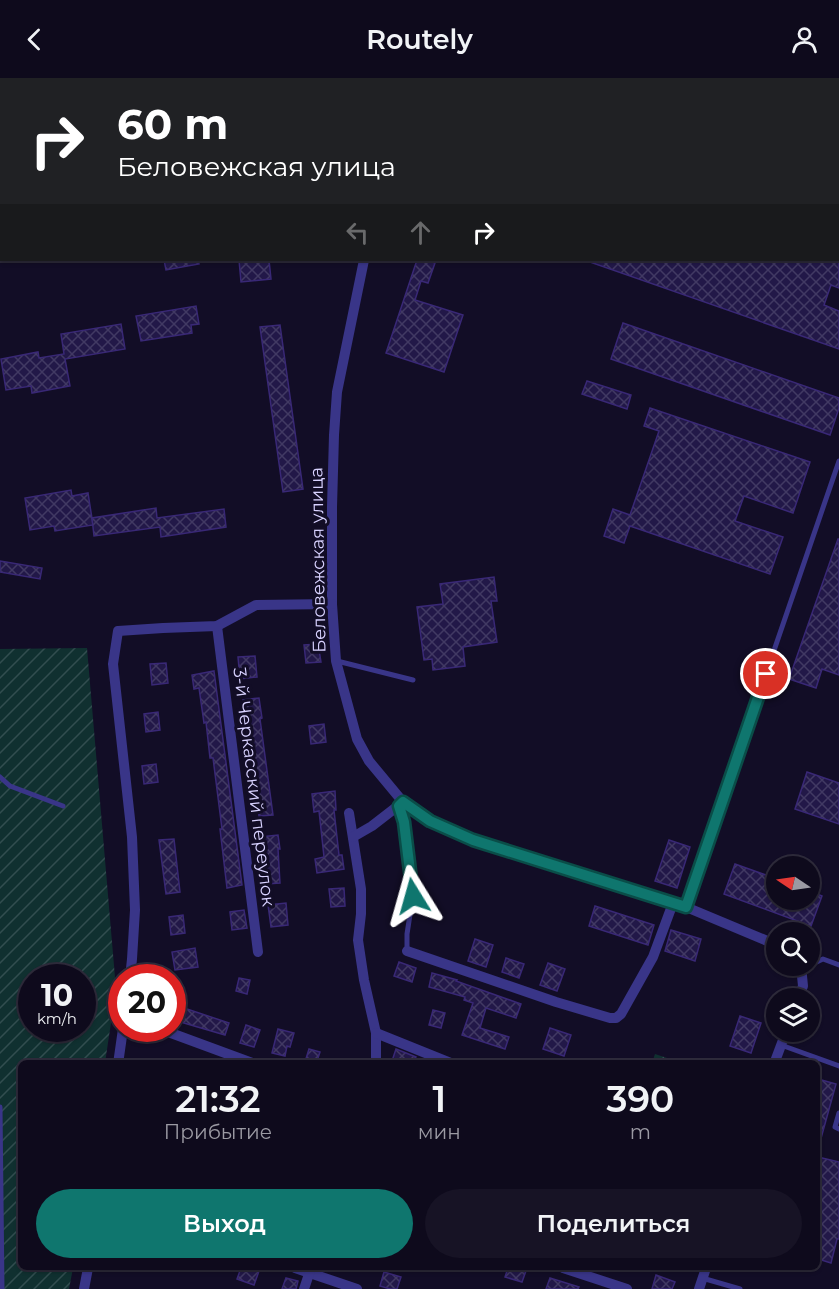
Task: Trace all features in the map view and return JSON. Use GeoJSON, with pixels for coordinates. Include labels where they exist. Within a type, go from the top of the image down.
{"type":"FeatureCollection","features":[{"type":"Feature","properties":{"kind":"street","name":"Беловежская улица"},"geometry":{"type":"LineString","coordinates":[[364,261],[337,392],[332,507],[332,604],[336,661],[357,739],[369,761],[401,804],[430,821],[473,840],[686,907],[766,940]]}},
{"type":"Feature","properties":{"kind":"street"},"geometry":{"type":"LineString","coordinates":[[131,964],[135,910],[132,837],[113,664],[118,631],[217,626],[256,605],[332,604]]}},
{"type":"Feature","properties":{"kind":"street","name":"3-й Черкасский переулок"},"geometry":{"type":"LineString","coordinates":[[217,626],[258,952]]}},
{"type":"Feature","properties":{"kind":"street"},"geometry":{"type":"LineString","coordinates":[[353,837],[401,804]]}},
{"type":"Feature","properties":{"kind":"street"},"geometry":{"type":"LineString","coordinates":[[350,813],[361,889],[358,940],[376,1033],[376,1060]]}},
{"type":"Feature","properties":{"kind":"street"},"geometry":{"type":"LineString","coordinates":[[407,951],[556,1002],[616,1018],[621,1014],[653,957],[674,903]]}},
{"type":"Feature","properties":{"kind":"street"},"geometry":{"type":"LineString","coordinates":[[376,1033],[443,1060]]}},
{"type":"Feature","properties":{"kind":"street"},"geometry":{"type":"LineString","coordinates":[[186,1039],[244,1060]]}},
{"type":"Feature","properties":{"kind":"street"},"geometry":{"type":"LineString","coordinates":[[119,1060],[121,1042]]}},
{"type":"Feature","properties":{"kind":"street"},"geometry":{"type":"LineString","coordinates":[[776,1060],[782,1042]]}},
{"type":"Feature","properties":{"kind":"street"},"geometry":{"type":"LineString","coordinates":[[84,1289],[88,1270]]}},
{"type":"Feature","properties":{"kind":"street"},"geometry":{"type":"LineString","coordinates":[[304,1289],[310,1270],[357,1289]]}},
{"type":"Feature","properties":{"kind":"street"},"geometry":{"type":"LineString","coordinates":[[569,1270],[627,1289]]}},
{"type":"Feature","properties":{"kind":"lane"},"geometry":{"type":"LineString","coordinates":[[686,907],[839,461]]}},
{"type":"Feature","properties":{"kind":"lane"},"geometry":{"type":"LineString","coordinates":[[336,661],[413,680]]}},
{"type":"Feature","properties":{"kind":"lane"},"geometry":{"type":"LineString","coordinates":[[0,777],[10,786],[63,806]]}},
{"type":"Feature","properties":{"kind":"lane"},"geometry":{"type":"LineString","coordinates":[[401,804],[413,896],[407,934],[407,951]]}},
{"type":"Feature","properties":{"kind":"lane"},"geometry":{"type":"LineString","coordinates":[[820,960],[823,959],[839,965]]}},
{"type":"Feature","properties":{"kind":"lane"},"geometry":{"type":"LineString","coordinates":[[781,1046],[839,1066]]}},
{"type":"Feature","properties":{"kind":"lane"},"geometry":{"type":"LineString","coordinates":[[0,1107],[2,1289]]}},
{"type":"Feature","properties":{"kind":"lane"},"geometry":{"type":"LineString","coordinates":[[839,1113],[835,1127],[839,1129]]}},
{"type":"Feature","properties":{"kind":"lane"},"geometry":{"type":"LineString","coordinates":[[702,1278],[740,1289]]}},
{"type":"Feature","properties":{"kind":"green space"},"geometry":{"type":"Polygon","coordinates":[[[87,648],[114,964],[108,964],[108,1042],[105,1060],[18,1060],[18,1270],[73,1270],[69,1289],[0,1289],[0,649],[87,648]]]}},
{"type":"Feature","properties":{"kind":"green space"},"geometry":{"type":"Polygon","coordinates":[[[655,1054],[673,1060],[653,1060],[655,1054]]]}},
{"type":"Feature","properties":{"kind":"building"},"geometry":{"type":"Polygon","coordinates":[[[164,261],[198,261],[199,264],[166,270],[164,261]]]}},
{"type":"Feature","properties":{"kind":"building"},"geometry":{"type":"Polygon","coordinates":[[[239,261],[269,261],[271,279],[241,282],[239,261]]]}},
{"type":"Feature","properties":{"kind":"building"},"geometry":{"type":"Polygon","coordinates":[[[417,261],[435,263],[428,283],[421,281],[415,300],[463,315],[444,372],[386,353],[417,261]]]}},
{"type":"Feature","properties":{"kind":"building"},"geometry":{"type":"Polygon","coordinates":[[[587,261],[839,261],[839,288],[831,285],[824,305],[839,311],[839,349],[587,261]]]}},
{"type":"Feature","properties":{"kind":"building"},"geometry":{"type":"Polygon","coordinates":[[[196,306],[199,324],[191,325],[192,333],[141,341],[136,316],[196,306]]]}},
{"type":"Feature","properties":{"kind":"building"},"geometry":{"type":"Polygon","coordinates":[[[623,323],[839,398],[839,408],[830,435],[611,359],[623,323]]]}},
{"type":"Feature","properties":{"kind":"building"},"geometry":{"type":"Polygon","coordinates":[[[121,324],[125,349],[65,359],[70,386],[32,393],[31,386],[6,390],[1,359],[38,352],[39,358],[64,354],[61,334],[121,324]]]}},
{"type":"Feature","properties":{"kind":"building"},"geometry":{"type":"Polygon","coordinates":[[[280,325],[303,489],[283,492],[260,327],[280,325]]]}},
{"type":"Feature","properties":{"kind":"building"},"geometry":{"type":"Polygon","coordinates":[[[587,381],[631,395],[627,409],[582,394],[587,381]]]}},
{"type":"Feature","properties":{"kind":"building"},"geometry":{"type":"Polygon","coordinates":[[[650,408],[810,462],[793,513],[744,496],[735,521],[783,537],[770,574],[630,526],[624,543],[604,536],[613,509],[630,515],[659,431],[644,426],[650,408]]]}},
{"type":"Feature","properties":{"kind":"building"},"geometry":{"type":"Polygon","coordinates":[[[71,490],[72,496],[88,493],[93,525],[55,531],[54,526],[30,530],[25,498],[71,490]]]}},
{"type":"Feature","properties":{"kind":"building"},"geometry":{"type":"Polygon","coordinates":[[[156,508],[157,518],[224,509],[226,527],[161,537],[160,527],[94,536],[92,518],[156,508]]]}},
{"type":"Feature","properties":{"kind":"building"},"geometry":{"type":"Polygon","coordinates":[[[838,539],[839,675],[822,669],[816,688],[789,679],[838,539]]]}},
{"type":"Feature","properties":{"kind":"building"},"geometry":{"type":"Polygon","coordinates":[[[0,561],[42,568],[40,579],[0,572],[0,561]]]}},
{"type":"Feature","properties":{"kind":"building"},"geometry":{"type":"Polygon","coordinates":[[[494,577],[497,601],[491,601],[497,642],[463,647],[465,666],[433,670],[432,659],[424,660],[417,607],[443,604],[440,584],[494,577]]]}},
{"type":"Feature","properties":{"kind":"building"},"geometry":{"type":"Polygon","coordinates":[[[318,644],[321,662],[306,663],[304,645],[318,644]]]}},
{"type":"Feature","properties":{"kind":"building"},"geometry":{"type":"Polygon","coordinates":[[[255,656],[257,677],[240,679],[238,657],[255,656]]]}},
{"type":"Feature","properties":{"kind":"building"},"geometry":{"type":"Polygon","coordinates":[[[166,663],[168,683],[152,685],[150,664],[166,663]]]}},
{"type":"Feature","properties":{"kind":"building"},"geometry":{"type":"Polygon","coordinates":[[[214,671],[242,885],[227,888],[213,758],[210,758],[199,688],[194,689],[192,675],[214,671]]]}},
{"type":"Feature","properties":{"kind":"building"},"geometry":{"type":"Polygon","coordinates":[[[259,698],[273,815],[259,816],[243,700],[259,698]]]}},
{"type":"Feature","properties":{"kind":"building"},"geometry":{"type":"Polygon","coordinates":[[[158,712],[160,730],[146,732],[144,714],[158,712]]]}},
{"type":"Feature","properties":{"kind":"building"},"geometry":{"type":"Polygon","coordinates":[[[324,724],[326,742],[311,744],[309,726],[324,724]]]}},
{"type":"Feature","properties":{"kind":"building"},"geometry":{"type":"Polygon","coordinates":[[[156,764],[158,782],[144,784],[142,766],[156,764]]]}},
{"type":"Feature","properties":{"kind":"building"},"geometry":{"type":"Polygon","coordinates":[[[807,772],[839,783],[839,824],[795,809],[807,772]]]}},
{"type":"Feature","properties":{"kind":"building"},"geometry":{"type":"Polygon","coordinates":[[[335,791],[336,810],[334,810],[339,855],[342,855],[344,869],[317,873],[315,859],[324,857],[319,811],[314,812],[312,794],[335,791]]]}},
{"type":"Feature","properties":{"kind":"building"},"geometry":{"type":"Polygon","coordinates":[[[278,835],[280,883],[266,884],[260,837],[278,835]]]}},
{"type":"Feature","properties":{"kind":"building"},"geometry":{"type":"Polygon","coordinates":[[[174,839],[180,892],[166,894],[159,840],[174,839]]]}},
{"type":"Feature","properties":{"kind":"building"},"geometry":{"type":"Polygon","coordinates":[[[669,840],[690,847],[677,888],[655,881],[669,840]]]}},
{"type":"Feature","properties":{"kind":"building"},"geometry":{"type":"Polygon","coordinates":[[[735,864],[766,875],[766,909],[724,894],[735,864]]]}},
{"type":"Feature","properties":{"kind":"building"},"geometry":{"type":"Polygon","coordinates":[[[344,888],[345,906],[331,907],[329,889],[344,888]]]}},
{"type":"Feature","properties":{"kind":"building"},"geometry":{"type":"Polygon","coordinates":[[[286,903],[288,925],[271,927],[268,905],[286,903]]]}},
{"type":"Feature","properties":{"kind":"building"},"geometry":{"type":"Polygon","coordinates":[[[595,906],[654,925],[648,945],[589,926],[595,906]]]}},
{"type":"Feature","properties":{"kind":"building"},"geometry":{"type":"Polygon","coordinates":[[[244,910],[247,928],[232,930],[230,912],[244,910]]]}},
{"type":"Feature","properties":{"kind":"building"},"geometry":{"type":"Polygon","coordinates":[[[768,910],[817,910],[812,922],[800,922],[768,910]]]}},
{"type":"Feature","properties":{"kind":"building"},"geometry":{"type":"Polygon","coordinates":[[[183,915],[185,933],[171,935],[169,917],[183,915]]]}},
{"type":"Feature","properties":{"kind":"building"},"geometry":{"type":"Polygon","coordinates":[[[671,930],[701,939],[695,961],[665,951],[671,930]]]}},
{"type":"Feature","properties":{"kind":"building"},"geometry":{"type":"Polygon","coordinates":[[[475,939],[493,945],[486,967],[468,961],[475,939]]]}},
{"type":"Feature","properties":{"kind":"building"},"geometry":{"type":"Polygon","coordinates":[[[195,948],[198,967],[186,969],[186,964],[174,964],[172,952],[195,948]]]}},
{"type":"Feature","properties":{"kind":"building"},"geometry":{"type":"Polygon","coordinates":[[[506,958],[524,964],[519,978],[502,972],[506,958]]]}},
{"type":"Feature","properties":{"kind":"building"},"geometry":{"type":"Polygon","coordinates":[[[399,962],[416,968],[412,982],[394,976],[399,962]]]}},
{"type":"Feature","properties":{"kind":"building"},"geometry":{"type":"Polygon","coordinates":[[[548,963],[565,969],[557,991],[540,985],[548,963]]]}},
{"type":"Feature","properties":{"kind":"building"},"geometry":{"type":"Polygon","coordinates":[[[432,973],[521,1004],[516,1018],[486,1008],[480,1028],[509,1037],[505,1049],[462,1035],[473,1003],[464,1000],[465,997],[429,987],[432,973]]]}},
{"type":"Feature","properties":{"kind":"building"},"geometry":{"type":"Polygon","coordinates":[[[239,978],[250,980],[247,994],[236,991],[239,978]]]}},
{"type":"Feature","properties":{"kind":"building"},"geometry":{"type":"Polygon","coordinates":[[[186,1009],[229,1023],[225,1035],[186,1024],[186,1009]]]}},
{"type":"Feature","properties":{"kind":"building"},"geometry":{"type":"Polygon","coordinates":[[[433,1010],[445,1013],[441,1028],[429,1025],[433,1010]]]}},
{"type":"Feature","properties":{"kind":"building"},"geometry":{"type":"Polygon","coordinates":[[[740,1016],[761,1023],[751,1053],[730,1046],[740,1016]]]}},
{"type":"Feature","properties":{"kind":"building"},"geometry":{"type":"Polygon","coordinates":[[[246,1025],[260,1030],[254,1047],[240,1043],[246,1025]]]}},
{"type":"Feature","properties":{"kind":"building"},"geometry":{"type":"Polygon","coordinates":[[[550,1028],[571,1035],[564,1056],[543,1049],[550,1028]]]}},
{"type":"Feature","properties":{"kind":"building"},"geometry":{"type":"Polygon","coordinates":[[[278,1029],[294,1033],[285,1056],[272,1053],[278,1029]]]}},
{"type":"Feature","properties":{"kind":"building"},"geometry":{"type":"Polygon","coordinates":[[[309,1049],[320,1052],[317,1060],[306,1060],[309,1049]]]}},
{"type":"Feature","properties":{"kind":"building"},"geometry":{"type":"Polygon","coordinates":[[[396,1049],[416,1057],[415,1060],[392,1060],[396,1049]]]}},
{"type":"Feature","properties":{"kind":"building"},"geometry":{"type":"Polygon","coordinates":[[[820,1080],[836,1084],[820,1142],[820,1080]]]}},
{"type":"Feature","properties":{"kind":"building"},"geometry":{"type":"Polygon","coordinates":[[[820,1157],[839,1162],[839,1239],[837,1239],[831,1263],[820,1260],[820,1157]]]}},
{"type":"Feature","properties":{"kind":"building"},"geometry":{"type":"Polygon","coordinates":[[[240,1270],[259,1271],[254,1285],[237,1279],[240,1270]]]}},
{"type":"Feature","properties":{"kind":"building"},"geometry":{"type":"Polygon","coordinates":[[[507,1270],[526,1270],[522,1282],[505,1277],[507,1270]]]}},
{"type":"Feature","properties":{"kind":"building"},"geometry":{"type":"Polygon","coordinates":[[[384,1272],[401,1277],[397,1289],[380,1286],[384,1272]]]}},
{"type":"Feature","properties":{"kind":"building"},"geometry":{"type":"Polygon","coordinates":[[[656,1275],[675,1282],[672,1289],[652,1289],[656,1275]]]}},
{"type":"Feature","properties":{"kind":"building"},"geometry":{"type":"Polygon","coordinates":[[[286,1278],[298,1281],[296,1289],[282,1289],[286,1278]]]}},
{"type":"Feature","properties":{"kind":"building"},"geometry":{"type":"Polygon","coordinates":[[[550,1278],[579,1287],[578,1289],[546,1289],[550,1278]]]}},
{"type":"Feature","properties":{"kind":"route"},"geometry":{"type":"LineString","coordinates":[[413,896],[404,822],[399,806],[403,802],[430,821],[473,840],[686,907],[766,674]]}}]}
